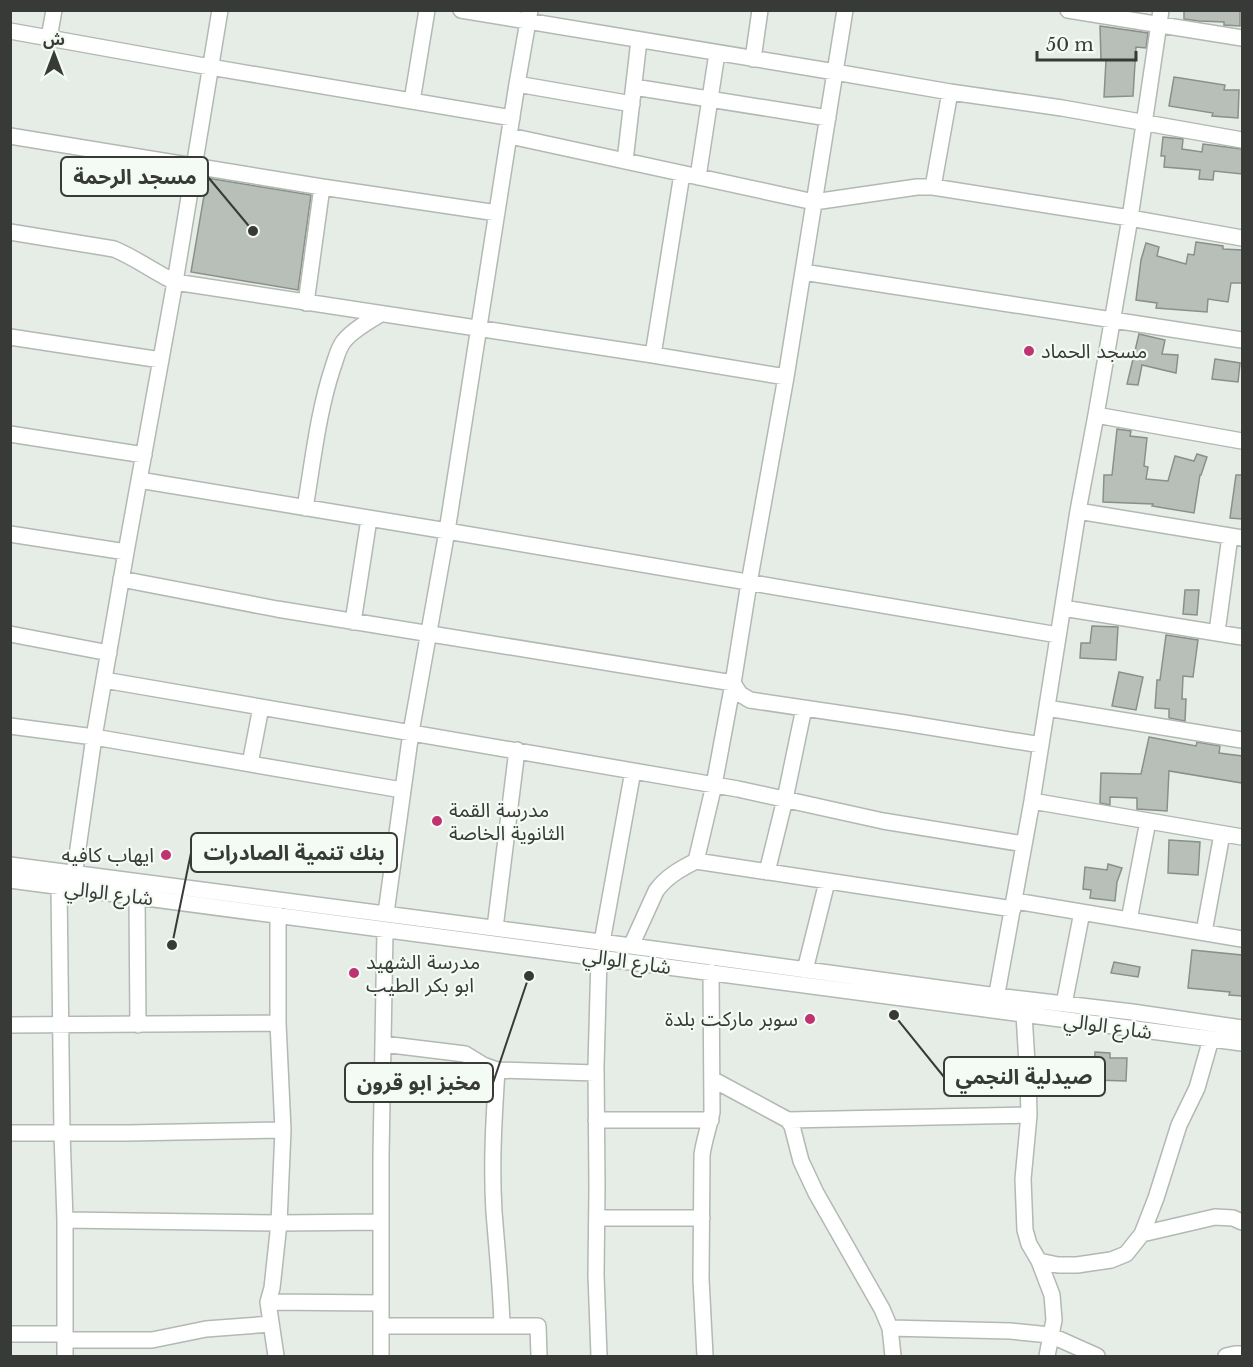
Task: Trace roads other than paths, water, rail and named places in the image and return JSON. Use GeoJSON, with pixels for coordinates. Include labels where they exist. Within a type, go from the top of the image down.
{"type":"FeatureCollection","features":[{"type":"Feature","properties":{"kind":"street"},"geometry":{"type":"LineString","coordinates":[[50,38],[54,10]]}},
{"type":"Feature","properties":{"kind":"street"},"geometry":{"type":"LineString","coordinates":[[65,1356],[61,1026],[69,883],[175,282],[220,10]]}},
{"type":"Feature","properties":{"kind":"street"},"geometry":{"type":"LineString","coordinates":[[412,101],[427,10]]}},
{"type":"Feature","properties":{"kind":"street"},"geometry":{"type":"LineString","coordinates":[[461,10],[530,16],[639,40],[950,92],[1062,108],[1242,140]]}},
{"type":"Feature","properties":{"kind":"street"},"geometry":{"type":"LineString","coordinates":[[753,59],[760,10]]}},
{"type":"Feature","properties":{"kind":"street"},"geometry":{"type":"LineString","coordinates":[[696,861],[714,785],[733,683],[786,377],[845,10]]}},
{"type":"Feature","properties":{"kind":"street"},"geometry":{"type":"LineString","coordinates":[[1068,10],[1160,18],[1242,38]]}},
{"type":"Feature","properties":{"kind":"street"},"geometry":{"type":"LineString","coordinates":[[386,914],[411,732],[447,531],[530,16]]}},
{"type":"Feature","properties":{"kind":"street"},"geometry":{"type":"LineString","coordinates":[[995,1003],[1032,801],[1078,511],[1130,218],[1160,18]]}},
{"type":"Feature","properties":{"kind":"street"},"geometry":{"type":"LineString","coordinates":[[10,31],[512,118]]}},
{"type":"Feature","properties":{"kind":"street"},"geometry":{"type":"LineString","coordinates":[[625,161],[639,40]]}},
{"type":"Feature","properties":{"kind":"street"},"geometry":{"type":"LineString","coordinates":[[698,177],[717,53]]}},
{"type":"Feature","properties":{"kind":"street"},"geometry":{"type":"LineString","coordinates":[[518,84],[632,104]]}},
{"type":"Feature","properties":{"kind":"street"},"geometry":{"type":"LineString","coordinates":[[634,87],[828,118]]}},
{"type":"Feature","properties":{"kind":"street"},"geometry":{"type":"LineString","coordinates":[[933,187],[950,92]]}},
{"type":"Feature","properties":{"kind":"street"},"geometry":{"type":"LineString","coordinates":[[10,136],[497,213]]}},
{"type":"Feature","properties":{"kind":"street"},"geometry":{"type":"LineString","coordinates":[[510,136],[814,202],[917,187],[933,187],[1242,238]]}},
{"type":"Feature","properties":{"kind":"street"},"geometry":{"type":"LineString","coordinates":[[653,355],[682,174]]}},
{"type":"Feature","properties":{"kind":"street"},"geometry":{"type":"LineString","coordinates":[[306,303],[322,187]]}},
{"type":"Feature","properties":{"kind":"street"},"geometry":{"type":"LineString","coordinates":[[10,232],[114,249],[175,282],[786,377]]}},
{"type":"Feature","properties":{"kind":"street"},"geometry":{"type":"LineString","coordinates":[[803,272],[1242,340]]}},
{"type":"Feature","properties":{"kind":"street"},"geometry":{"type":"LineString","coordinates":[[305,508],[328,383],[339,348],[366,322],[381,314]]}},
{"type":"Feature","properties":{"kind":"street"},"geometry":{"type":"LineString","coordinates":[[10,337],[161,360]]}},
{"type":"Feature","properties":{"kind":"street"},"geometry":{"type":"LineString","coordinates":[[1096,415],[1242,441]]}},
{"type":"Feature","properties":{"kind":"street"},"geometry":{"type":"LineString","coordinates":[[10,434],[144,455]]}},
{"type":"Feature","properties":{"kind":"street"},"geometry":{"type":"LineString","coordinates":[[139,480],[1058,635]]}},
{"type":"Feature","properties":{"kind":"street"},"geometry":{"type":"LineString","coordinates":[[1078,511],[1236,537],[1217,632]]}},
{"type":"Feature","properties":{"kind":"street"},"geometry":{"type":"LineString","coordinates":[[353,622],[369,519]]}},
{"type":"Feature","properties":{"kind":"street"},"geometry":{"type":"LineString","coordinates":[[10,534],[126,552]]}},
{"type":"Feature","properties":{"kind":"street"},"geometry":{"type":"LineString","coordinates":[[121,579],[276,609],[733,683],[740,694],[750,700],[1041,745]]}},
{"type":"Feature","properties":{"kind":"street"},"geometry":{"type":"LineString","coordinates":[[1063,608],[1242,636]]}},
{"type":"Feature","properties":{"kind":"street"},"geometry":{"type":"LineString","coordinates":[[10,634],[109,653]]}},
{"type":"Feature","properties":{"kind":"street"},"geometry":{"type":"LineString","coordinates":[[104,680],[714,785],[883,821],[1024,844]]}},
{"type":"Feature","properties":{"kind":"street"},"geometry":{"type":"LineString","coordinates":[[250,764],[261,707]]}},
{"type":"Feature","properties":{"kind":"street"},"geometry":{"type":"LineString","coordinates":[[767,872],[804,708]]}},
{"type":"Feature","properties":{"kind":"street"},"geometry":{"type":"LineString","coordinates":[[1047,708],[1242,740]]}},
{"type":"Feature","properties":{"kind":"street"},"geometry":{"type":"LineString","coordinates":[[10,726],[94,737],[402,790]]}},
{"type":"Feature","properties":{"kind":"street"},"geometry":{"type":"LineString","coordinates":[[495,928],[517,750]]}},
{"type":"Feature","properties":{"kind":"street"},"geometry":{"type":"LineString","coordinates":[[599,1356],[596,1275],[596,1073],[601,950],[633,771]]}},
{"type":"Feature","properties":{"kind":"street"},"geometry":{"type":"LineString","coordinates":[[1032,801],[1242,837]]}},
{"type":"Feature","properties":{"kind":"street"},"geometry":{"type":"LineString","coordinates":[[1129,920],[1148,821]]}},
{"type":"Feature","properties":{"kind":"street"},"geometry":{"type":"LineString","coordinates":[[1204,933],[1222,834]]}},
{"type":"Feature","properties":{"kind":"street"},"geometry":{"type":"LineString","coordinates":[[631,946],[661,884],[696,861],[827,882],[1082,912],[1242,939]]}},
{"type":"Feature","properties":{"kind":"street","name":"شارع الوالي"},"geometry":{"type":"LineString","coordinates":[[10,865],[69,883],[137,896],[385,930],[601,950],[631,946],[805,970],[995,1003],[1024,1014],[1242,1043]]}},
{"type":"Feature","properties":{"kind":"street","name":"شارع الوالي"},"geometry":{"type":"LineString","coordinates":[[10,880],[69,883],[386,914],[495,928],[711,972],[995,1003],[1064,1004],[1242,1028]]}},
{"type":"Feature","properties":{"kind":"street"},"geometry":{"type":"LineString","coordinates":[[805,970],[827,882]]}},
{"type":"Feature","properties":{"kind":"street"},"geometry":{"type":"LineString","coordinates":[[137,896],[138,1025]]}},
{"type":"Feature","properties":{"kind":"street"},"geometry":{"type":"LineString","coordinates":[[1064,1004],[1082,912]]}},
{"type":"Feature","properties":{"kind":"street"},"geometry":{"type":"LineString","coordinates":[[276,1356],[268,1302],[272,1288],[279,1223],[283,1130],[278,1023],[278,915]]}},
{"type":"Feature","properties":{"kind":"street"},"geometry":{"type":"LineString","coordinates":[[381,1356],[385,930]]}},
{"type":"Feature","properties":{"kind":"street"},"geometry":{"type":"LineString","coordinates":[[705,1356],[701,1280],[702,1155],[712,1112],[711,972]]}},
{"type":"Feature","properties":{"kind":"street"},"geometry":{"type":"LineString","coordinates":[[1024,1014],[1029,1115],[1023,1179],[1025,1230],[1029,1245],[1040,1261],[1052,1295],[1054,1320],[1047,1356]]}},
{"type":"Feature","properties":{"kind":"street"},"geometry":{"type":"LineString","coordinates":[[10,1025],[278,1023]]}},
{"type":"Feature","properties":{"kind":"street"},"geometry":{"type":"LineString","coordinates":[[1040,1261],[1058,1265],[1077,1265],[1111,1260],[1126,1254],[1142,1234],[1179,1125],[1197,1088],[1211,1039]]}},
{"type":"Feature","properties":{"kind":"street"},"geometry":{"type":"LineString","coordinates":[[383,1044],[465,1054],[497,1070],[596,1073]]}},
{"type":"Feature","properties":{"kind":"street"},"geometry":{"type":"LineString","coordinates":[[497,1070],[492,1134],[494,1211],[502,1294],[502,1326]]}},
{"type":"Feature","properties":{"kind":"street"},"geometry":{"type":"LineString","coordinates":[[712,1079],[788,1120],[792,1126],[801,1161],[816,1193],[882,1308],[890,1328],[893,1356]]}},
{"type":"Feature","properties":{"kind":"street"},"geometry":{"type":"LineString","coordinates":[[788,1120],[1029,1115]]}},
{"type":"Feature","properties":{"kind":"street"},"geometry":{"type":"LineString","coordinates":[[596,1119],[711,1120]]}},
{"type":"Feature","properties":{"kind":"street"},"geometry":{"type":"LineString","coordinates":[[10,1133],[283,1130]]}},
{"type":"Feature","properties":{"kind":"street"},"geometry":{"type":"LineString","coordinates":[[1142,1234],[1215,1216],[1233,1218],[1242,1222]]}},
{"type":"Feature","properties":{"kind":"street"},"geometry":{"type":"LineString","coordinates":[[597,1218],[702,1218]]}},
{"type":"Feature","properties":{"kind":"street"},"geometry":{"type":"LineString","coordinates":[[65,1220],[381,1222]]}},
{"type":"Feature","properties":{"kind":"street"},"geometry":{"type":"LineString","coordinates":[[268,1302],[381,1303]]}},
{"type":"Feature","properties":{"kind":"street"},"geometry":{"type":"LineString","coordinates":[[10,1334],[152,1340],[206,1329],[271,1324]]}},
{"type":"Feature","properties":{"kind":"street"},"geometry":{"type":"LineString","coordinates":[[381,1326],[538,1326],[539,1356]]}},
{"type":"Feature","properties":{"kind":"street"},"geometry":{"type":"LineString","coordinates":[[890,1328],[1010,1331],[1050,1335],[1097,1356]]}},
{"type":"Feature","properties":{"kind":"street"},"geometry":{"type":"LineString","coordinates":[[1226,1356],[1242,1353]]}},
{"type":"Feature","properties":{"kind":"place","name":"مسجد الرحمة"},"geometry":{"type":"Point","coordinates":[253,231]}},
{"type":"Feature","properties":{"kind":"place","name":"مسجد الحماد"},"geometry":{"type":"Point","coordinates":[1029,351]}},
{"type":"Feature","properties":{"kind":"place","name":"مدرسة القمة الثانوية الخاصة"},"geometry":{"type":"Point","coordinates":[437,821]}},
{"type":"Feature","properties":{"kind":"place","name":"ايهاب كافيه"},"geometry":{"type":"Point","coordinates":[166,855]}},
{"type":"Feature","properties":{"kind":"place","name":"بنك تنمية الصادرات"},"geometry":{"type":"Point","coordinates":[172,945]}},
{"type":"Feature","properties":{"kind":"place","name":"مدرسة الشهيد ابو بكر الطيب"},"geometry":{"type":"Point","coordinates":[354,973]}},
{"type":"Feature","properties":{"kind":"place","name":"مخبز ابو قرون"},"geometry":{"type":"Point","coordinates":[529,976]}},
{"type":"Feature","properties":{"kind":"place","name":"صيدلية النجمي"},"geometry":{"type":"Point","coordinates":[894,1015]}},
{"type":"Feature","properties":{"kind":"place","name":"سوبر ماركت بلدة"},"geometry":{"type":"Point","coordinates":[810,1019]}}]}
